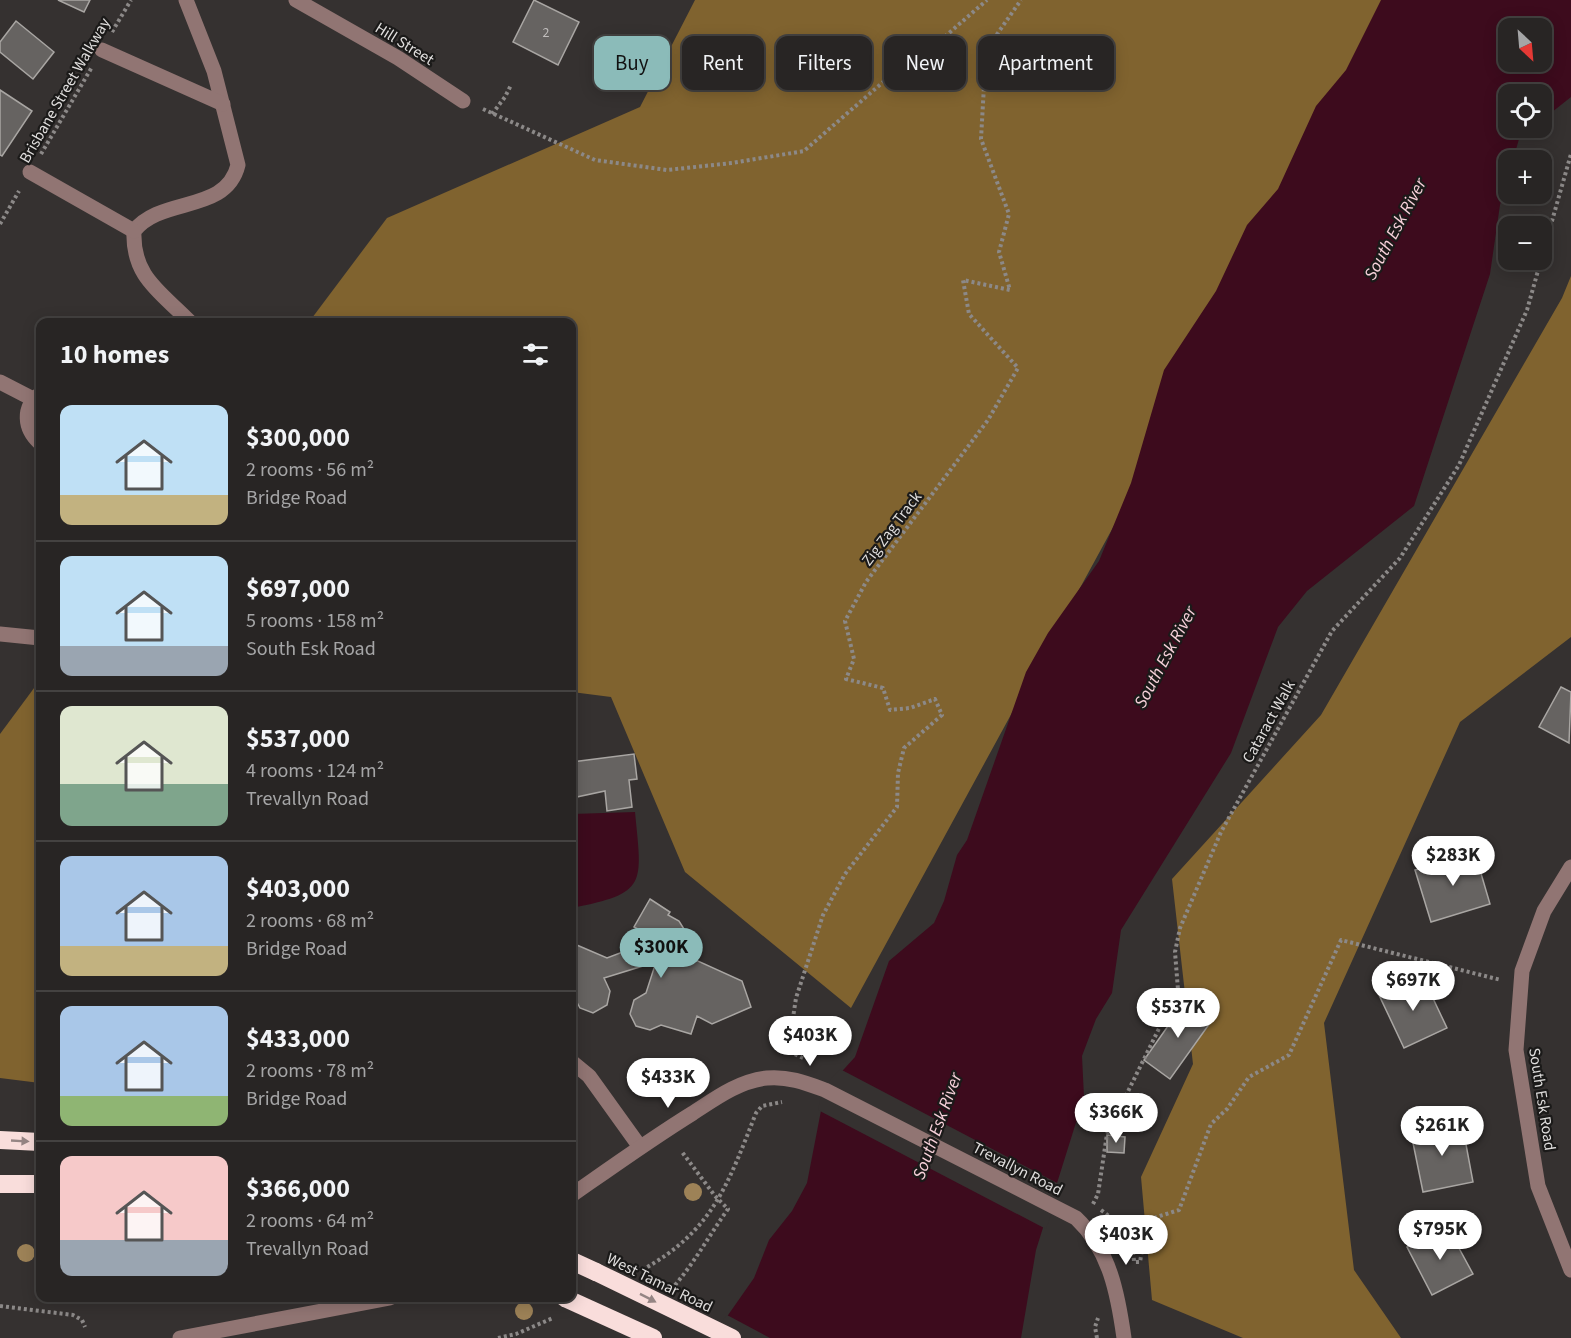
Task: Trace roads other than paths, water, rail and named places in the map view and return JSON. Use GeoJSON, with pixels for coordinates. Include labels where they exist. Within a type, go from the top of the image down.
{"type":"FeatureCollection","features":[{"type":"Feature","properties":{"kind":"highway"},"geometry":{"type":"LineString","coordinates":[[0,1140],[36,1142]]}},
{"type":"Feature","properties":{"kind":"highway"},"geometry":{"type":"LineString","coordinates":[[0,1184],[36,1184]]}},
{"type":"Feature","properties":{"kind":"highway","name":"West Tamar Road"},"geometry":{"type":"LineString","coordinates":[[576,1263],[732,1338]]}},
{"type":"Feature","properties":{"kind":"highway"},"geometry":{"type":"LineString","coordinates":[[564,1305],[653,1338]]}},
{"type":"Feature","properties":{"kind":"street"},"geometry":{"type":"LineString","coordinates":[[186,0],[214,71],[237,165],[230,183],[215,196],[166,209],[148,218],[134,231],[134,255],[138,266],[186,318]]}},
{"type":"Feature","properties":{"kind":"street","name":"Hill Street"},"geometry":{"type":"LineString","coordinates":[[296,0],[398,58],[463,101]]}},
{"type":"Feature","properties":{"kind":"street"},"geometry":{"type":"LineString","coordinates":[[102,50],[223,104]]}},
{"type":"Feature","properties":{"kind":"street"},"geometry":{"type":"LineString","coordinates":[[30,172],[134,231]]}},
{"type":"Feature","properties":{"kind":"street"},"geometry":{"type":"LineString","coordinates":[[0,382],[36,397]]}},
{"type":"Feature","properties":{"kind":"street"},"geometry":{"type":"LineString","coordinates":[[36,398],[28,406],[27,422],[36,439]]}},
{"type":"Feature","properties":{"kind":"street"},"geometry":{"type":"LineString","coordinates":[[0,634],[36,638]]}},
{"type":"Feature","properties":{"kind":"street","name":"South Esk Road"},"geometry":{"type":"LineString","coordinates":[[1571,867],[1544,911],[1522,971],[1516,1050],[1538,1186],[1571,1270]]}},
{"type":"Feature","properties":{"kind":"street"},"geometry":{"type":"LineString","coordinates":[[576,1065],[589,1076],[640,1147]]}},
{"type":"Feature","properties":{"kind":"street","name":"Trevallyn Road"},"geometry":{"type":"LineString","coordinates":[[576,1192],[640,1147],[732,1089],[766,1078],[785,1078],[825,1090],[1079,1220],[1108,1264],[1117,1291],[1124,1338]]}},
{"type":"Feature","properties":{"kind":"street"},"geometry":{"type":"LineString","coordinates":[[180,1338],[369,1302]]}},
{"type":"Feature","properties":{"kind":"water","name":"South Esk River"},"geometry":{"type":"Polygon","coordinates":[[[1381,0],[1571,0],[1571,97],[1552,112],[1552,84],[1498,84],[1498,138],[1520,138],[1516,150],[1498,150],[1498,204],[1500,204],[1490,274],[1414,506],[1307,591],[1278,627],[1231,753],[1121,930],[1112,993],[1096,1019],[1082,1056],[1084,1097],[1036,1250],[1021,1338],[712,1338],[754,1278],[769,1240],[792,1211],[807,1183],[825,1090],[855,1057],[889,961],[934,923],[944,901],[957,855],[967,840],[1026,672],[1048,633],[1099,561],[1131,483],[1164,370],[1216,291],[1247,225],[1278,189],[1316,106],[1346,70],[1381,0]]]}},
{"type":"Feature","properties":{"kind":"water"},"geometry":{"type":"Polygon","coordinates":[[[635,812],[639,856],[635,882],[627,890],[615,897],[576,907],[576,814],[635,812]]]}}]}
